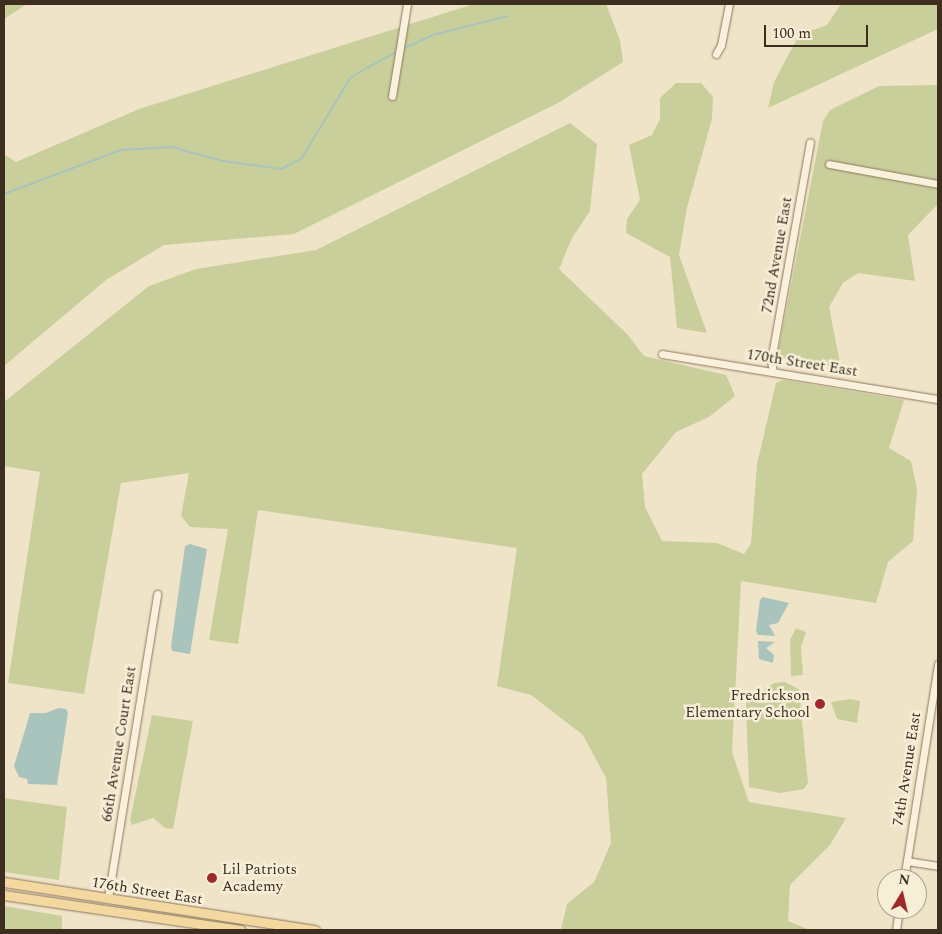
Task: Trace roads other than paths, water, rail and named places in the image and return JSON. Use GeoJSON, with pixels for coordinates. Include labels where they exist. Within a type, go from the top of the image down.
{"type":"FeatureCollection","features":[{"type":"Feature","properties":{"kind":"main road","name":"176th Street East"},"geometry":{"type":"LineString","coordinates":[[4,882],[315,930]]}},
{"type":"Feature","properties":{"kind":"main road"},"geometry":{"type":"LineString","coordinates":[[17,897],[21,892],[61,891]]}},
{"type":"Feature","properties":{"kind":"main road","name":"176th Street East"},"geometry":{"type":"LineString","coordinates":[[4,895],[202,927],[240,930]]}},
{"type":"Feature","properties":{"kind":"street"},"geometry":{"type":"LineString","coordinates":[[392,96],[407,4]]}},
{"type":"Feature","properties":{"kind":"street"},"geometry":{"type":"LineString","coordinates":[[716,54],[722,45],[729,4]]}},
{"type":"Feature","properties":{"kind":"street","name":"72nd Avenue East"},"geometry":{"type":"LineString","coordinates":[[773,372],[770,361],[810,142]]}},
{"type":"Feature","properties":{"kind":"street"},"geometry":{"type":"LineString","coordinates":[[829,164],[938,184]]}},
{"type":"Feature","properties":{"kind":"street","name":"170th Street East"},"geometry":{"type":"LineString","coordinates":[[662,354],[938,399]]}},
{"type":"Feature","properties":{"kind":"street","name":"66th Avenue Court East"},"geometry":{"type":"LineString","coordinates":[[108,898],[157,594]]}},
{"type":"Feature","properties":{"kind":"street","name":"74th Avenue East"},"geometry":{"type":"LineString","coordinates":[[906,869],[935,707],[938,664]]}},
{"type":"Feature","properties":{"kind":"street"},"geometry":{"type":"LineString","coordinates":[[907,861],[938,866]]}},
{"type":"Feature","properties":{"kind":"water"},"geometry":{"type":"Polygon","coordinates":[[[190,544],[207,549],[190,654],[172,651],[171,646],[185,546],[190,544]]]}},
{"type":"Feature","properties":{"kind":"water"},"geometry":{"type":"Polygon","coordinates":[[[763,597],[789,603],[778,623],[769,625],[775,636],[758,635],[756,631],[760,600],[763,597]]]}},
{"type":"Feature","properties":{"kind":"water"},"geometry":{"type":"Polygon","coordinates":[[[758,641],[775,642],[766,648],[774,655],[773,663],[759,659],[758,641]]]}},
{"type":"Feature","properties":{"kind":"water"},"geometry":{"type":"Polygon","coordinates":[[[58,708],[66,709],[68,713],[57,785],[28,784],[27,779],[19,777],[14,766],[30,713],[46,713],[58,708]]]}},
{"type":"Feature","properties":{"kind":"waterway"},"geometry":{"type":"LineString","coordinates":[[402,49],[433,35],[508,16]]}},
{"type":"Feature","properties":{"kind":"waterway"},"geometry":{"type":"LineString","coordinates":[[4,194],[121,150],[172,147],[223,161],[281,169],[301,159],[351,77],[398,51]]}},
{"type":"Feature","properties":{"kind":"place","name":"Fredrickson Elementary School"},"geometry":{"type":"Point","coordinates":[820,704]}},
{"type":"Feature","properties":{"kind":"place","name":"Lil Patriots Academy"},"geometry":{"type":"Point","coordinates":[212,878]}}]}
